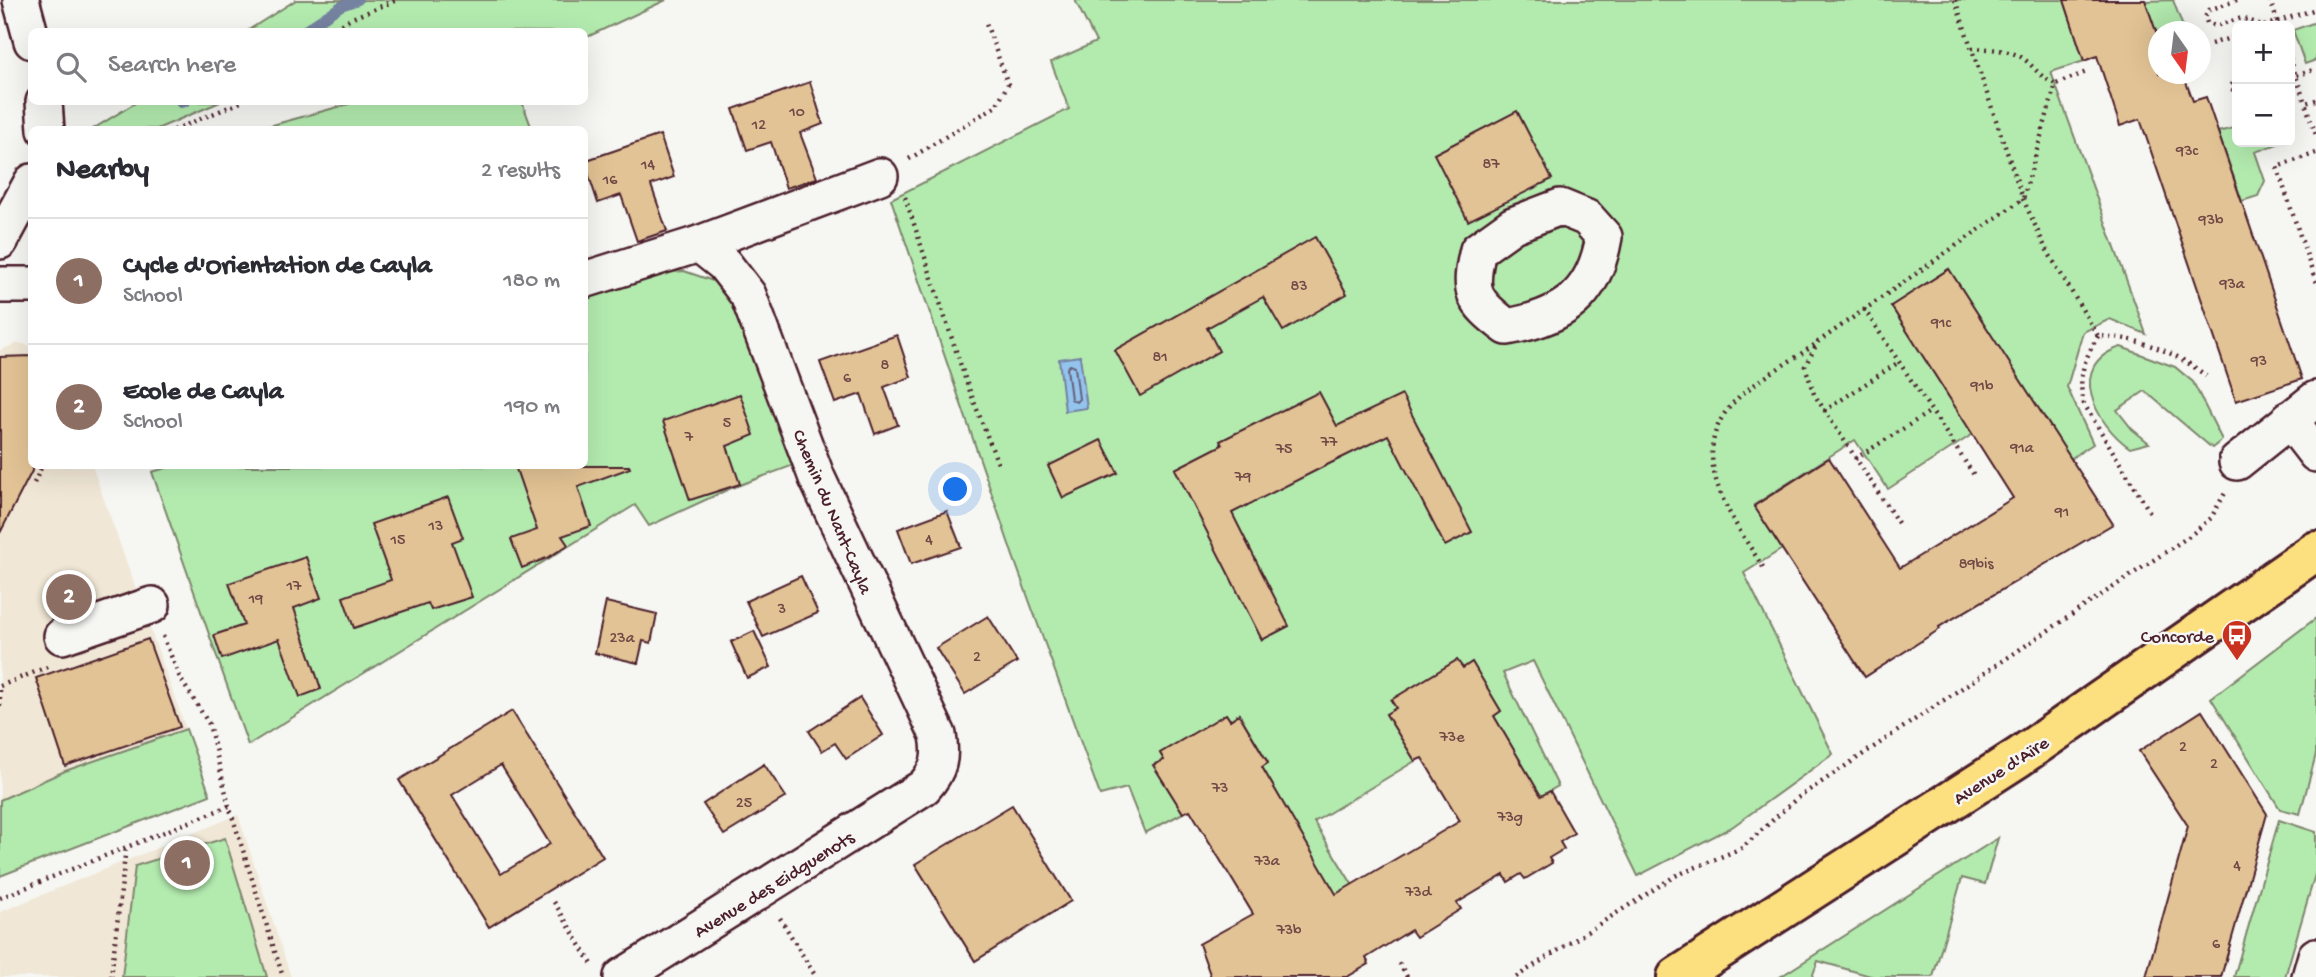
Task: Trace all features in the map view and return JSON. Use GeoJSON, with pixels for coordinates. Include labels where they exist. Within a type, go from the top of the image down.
{"type":"FeatureCollection","features":[{"type":"Feature","properties":{"kind":"main road","name":"Avenue d'Aïre"},"geometry":{"type":"LineString","coordinates":[[1677,977],[2019,757],[2316,551]]}},
{"type":"Feature","properties":{"kind":"street"},"geometry":{"type":"LineString","coordinates":[[21,0],[29,28]]}},
{"type":"Feature","properties":{"kind":"street"},"geometry":{"type":"LineString","coordinates":[[44,105],[46,126]]}},
{"type":"Feature","properties":{"kind":"street"},"geometry":{"type":"LineString","coordinates":[[588,279],[897,176]]}},
{"type":"Feature","properties":{"kind":"street"},"geometry":{"type":"LineString","coordinates":[[0,241],[28,195]]}},
{"type":"Feature","properties":{"kind":"street","name":"Chemin du Nant-Cayla"},"geometry":{"type":"LineString","coordinates":[[699,244],[723,264],[748,295],[817,478],[938,735],[941,752],[938,771],[925,787]]}},
{"type":"Feature","properties":{"kind":"street"},"geometry":{"type":"LineString","coordinates":[[0,285],[28,285]]}},
{"type":"Feature","properties":{"kind":"street"},"geometry":{"type":"LineString","coordinates":[[2236,462],[2302,409],[2316,454]]}},
{"type":"Feature","properties":{"kind":"street"},"geometry":{"type":"LineString","coordinates":[[62,636],[152,606]]}},
{"type":"Feature","properties":{"kind":"street","name":"Avenue des Eidguenots"},"geometry":{"type":"LineString","coordinates":[[607,972],[762,891],[925,787]]}},
{"type":"Feature","properties":{"kind":"street"},"geometry":{"type":"LineString","coordinates":[[2310,977],[2316,956]]}},
{"type":"Feature","properties":{"kind":"path"},"geometry":{"type":"LineString","coordinates":[[336,28],[352,18],[397,0]]}},
{"type":"Feature","properties":{"kind":"path"},"geometry":{"type":"LineString","coordinates":[[1955,0],[2023,198],[2045,247],[2098,336]]}},
{"type":"Feature","properties":{"kind":"path"},"geometry":{"type":"LineString","coordinates":[[2237,0],[2209,10],[2204,18],[2207,23],[2215,26],[2242,18],[2250,21]]}},
{"type":"Feature","properties":{"kind":"path"},"geometry":{"type":"LineString","coordinates":[[2270,0],[2277,21]]}},
{"type":"Feature","properties":{"kind":"path"},"geometry":{"type":"LineString","coordinates":[[2286,21],[2316,9]]}},
{"type":"Feature","properties":{"kind":"path"},"geometry":{"type":"LineString","coordinates":[[986,23],[1008,84],[996,106],[897,176],[966,381],[998,464]]}},
{"type":"Feature","properties":{"kind":"path"},"geometry":{"type":"LineString","coordinates":[[2211,44],[2232,38]]}},
{"type":"Feature","properties":{"kind":"path"},"geometry":{"type":"LineString","coordinates":[[1972,48],[1998,49],[2022,58],[2041,78],[2056,84],[2089,71]]}},
{"type":"Feature","properties":{"kind":"path"},"geometry":{"type":"LineString","coordinates":[[2295,76],[2316,69]]}},
{"type":"Feature","properties":{"kind":"path"},"geometry":{"type":"LineString","coordinates":[[2295,83],[2316,135]]}},
{"type":"Feature","properties":{"kind":"path"},"geometry":{"type":"LineString","coordinates":[[1763,567],[1721,500],[1713,469],[1714,434],[1733,402],[2023,198],[2056,84]]}},
{"type":"Feature","properties":{"kind":"path"},"geometry":{"type":"LineString","coordinates":[[2305,103],[2316,100]]}},
{"type":"Feature","properties":{"kind":"path"},"geometry":{"type":"LineString","coordinates":[[184,126],[234,105]]}},
{"type":"Feature","properties":{"kind":"path"},"geometry":{"type":"LineString","coordinates":[[2316,153],[2277,167],[2316,283]]}},
{"type":"Feature","properties":{"kind":"path"},"geometry":{"type":"LineString","coordinates":[[1864,309],[1974,475]]}},
{"type":"Feature","properties":{"kind":"path"},"geometry":{"type":"LineString","coordinates":[[2098,336],[2119,337],[2184,358],[2206,376]]}},
{"type":"Feature","properties":{"kind":"path"},"geometry":{"type":"LineString","coordinates":[[2098,336],[2084,360],[2080,374],[2079,386],[2084,404],[2151,514]]}},
{"type":"Feature","properties":{"kind":"path"},"geometry":{"type":"LineString","coordinates":[[1818,342],[1805,366],[1814,394],[1898,523]]}},
{"type":"Feature","properties":{"kind":"path"},"geometry":{"type":"LineString","coordinates":[[1824,411],[1899,362]]}},
{"type":"Feature","properties":{"kind":"path"},"geometry":{"type":"LineString","coordinates":[[1855,459],[1931,411]]}},
{"type":"Feature","properties":{"kind":"path"},"geometry":{"type":"LineString","coordinates":[[1516,977],[1675,876],[1742,848],[1796,799],[2192,535],[2211,518],[2226,491],[2236,462]]}},
{"type":"Feature","properties":{"kind":"path"},"geometry":{"type":"LineString","coordinates":[[34,483],[41,469]]}},
{"type":"Feature","properties":{"kind":"path"},"geometry":{"type":"LineString","coordinates":[[152,606],[180,678],[209,724],[229,806],[283,977]]}},
{"type":"Feature","properties":{"kind":"path"},"geometry":{"type":"LineString","coordinates":[[0,690],[0,707]]}},
{"type":"Feature","properties":{"kind":"path"},"geometry":{"type":"LineString","coordinates":[[0,898],[229,806]]}},
{"type":"Feature","properties":{"kind":"path"},"geometry":{"type":"LineString","coordinates":[[111,977],[126,847]]}},
{"type":"Feature","properties":{"kind":"path"},"geometry":{"type":"LineString","coordinates":[[762,891],[816,977]]}},
{"type":"Feature","properties":{"kind":"path"},"geometry":{"type":"LineString","coordinates":[[554,902],[607,972]]}},
{"type":"Feature","properties":{"kind":"path"},"geometry":{"type":"LineString","coordinates":[[1399,963],[1407,977]]}},
{"type":"Feature","properties":{"kind":"shaded area"},"geometry":{"type":"Polygon","coordinates":[[[19,343],[28,345],[28,469],[93,469],[186,729],[65,771],[0,800],[0,350],[19,343]]]}},
{"type":"Feature","properties":{"kind":"shaded area"},"geometry":{"type":"Polygon","coordinates":[[[238,815],[291,977],[0,977],[0,912],[238,815]]]}},
{"type":"Feature","properties":{"kind":"green space"},"geometry":{"type":"Polygon","coordinates":[[[296,0],[666,0],[588,37],[588,28],[252,28],[296,0]]]}},
{"type":"Feature","properties":{"kind":"green space"},"geometry":{"type":"Polygon","coordinates":[[[1075,0],[2064,0],[2084,61],[2051,72],[2146,334],[2110,319],[2083,332],[2067,387],[2093,444],[2070,459],[1949,269],[1891,306],[1973,434],[1888,489],[1855,440],[1754,505],[1782,549],[1744,573],[1833,754],[1732,827],[1638,876],[1533,661],[1503,673],[1558,786],[1541,796],[1494,716],[1501,711],[1471,663],[1463,668],[1457,660],[1391,700],[1396,708],[1386,714],[1415,761],[1314,822],[1363,902],[1346,912],[1262,767],[1268,762],[1239,714],[1230,720],[1226,714],[1160,753],[1164,760],[1154,766],[1183,813],[1145,833],[1127,788],[1100,795],[1013,556],[891,199],[1069,109],[1051,62],[1096,42],[1075,0]]]}},
{"type":"Feature","properties":{"kind":"green space"},"geometry":{"type":"Polygon","coordinates":[[[2173,0],[2181,21],[2152,21],[2145,1],[2173,0]]]}},
{"type":"Feature","properties":{"kind":"green space"},"geometry":{"type":"Polygon","coordinates":[[[2316,22],[2316,60],[2305,64],[2295,29],[2316,22]]]}},
{"type":"Feature","properties":{"kind":"green space"},"geometry":{"type":"Polygon","coordinates":[[[132,105],[213,105],[164,126],[98,126],[132,105]]]}},
{"type":"Feature","properties":{"kind":"green space"},"geometry":{"type":"Polygon","coordinates":[[[345,105],[523,105],[531,126],[269,126],[345,105]]]}},
{"type":"Feature","properties":{"kind":"green space"},"geometry":{"type":"Polygon","coordinates":[[[2232,128],[2232,147],[2269,147],[2255,152],[2265,181],[2258,196],[2242,201],[2218,132],[2232,128]]]}},
{"type":"Feature","properties":{"kind":"green space"},"geometry":{"type":"Polygon","coordinates":[[[684,271],[713,281],[734,299],[794,465],[729,489],[649,526],[635,505],[248,745],[152,472],[162,469],[588,469],[588,294],[654,274],[684,271]]]}},
{"type":"Feature","properties":{"kind":"green space"},"geometry":{"type":"Polygon","coordinates":[[[2121,347],[2175,367],[2193,382],[2222,440],[2212,448],[2145,391],[2117,410],[2132,429],[2149,443],[2130,448],[2117,437],[2097,410],[2091,395],[2090,380],[2094,367],[2104,355],[2121,347]]]}},
{"type":"Feature","properties":{"kind":"green space"},"geometry":{"type":"Polygon","coordinates":[[[2316,618],[2316,754],[2300,814],[2280,809],[2211,698],[2316,618]]]}},
{"type":"Feature","properties":{"kind":"green space"},"geometry":{"type":"Polygon","coordinates":[[[186,729],[210,795],[0,876],[0,800],[65,771],[186,729]]]}},
{"type":"Feature","properties":{"kind":"green space"},"geometry":{"type":"Polygon","coordinates":[[[2279,820],[2316,832],[2316,871],[2285,977],[2234,977],[2279,820]]]}},
{"type":"Feature","properties":{"kind":"green space"},"geometry":{"type":"Polygon","coordinates":[[[225,838],[267,977],[122,977],[135,866],[225,838]]]}},
{"type":"Feature","properties":{"kind":"green space"},"geometry":{"type":"Polygon","coordinates":[[[1998,838],[1985,884],[1962,878],[1933,977],[1874,977],[1818,961],[1812,977],[1780,977],[1998,838]]]}},
{"type":"Feature","properties":{"kind":"water"},"geometry":{"type":"Polygon","coordinates":[[[1080,356],[1087,408],[1065,411],[1059,359],[1080,356]]]}},
{"type":"Feature","properties":{"kind":"building"},"geometry":{"type":"Polygon","coordinates":[[[2064,0],[2145,0],[2152,21],[2148,21],[2148,84],[2187,84],[2193,101],[2206,97],[2302,379],[2236,401],[2140,119],[2120,126],[2097,56],[2084,61],[2064,0]]]}},
{"type":"Feature","properties":{"kind":"building"},"geometry":{"type":"Polygon","coordinates":[[[810,82],[823,124],[800,133],[817,178],[786,188],[771,142],[747,150],[733,109],[810,82]]]}},
{"type":"Feature","properties":{"kind":"building"},"geometry":{"type":"Polygon","coordinates":[[[1517,111],[1552,179],[1468,221],[1434,154],[1517,111]]]}},
{"type":"Feature","properties":{"kind":"building"},"geometry":{"type":"Polygon","coordinates":[[[660,135],[674,177],[651,185],[667,231],[637,241],[621,195],[598,203],[588,173],[588,160],[660,135]]]}},
{"type":"Feature","properties":{"kind":"building"},"geometry":{"type":"Polygon","coordinates":[[[1315,237],[1347,294],[1283,331],[1263,297],[1207,328],[1219,351],[1140,396],[1115,350],[1315,237]]]}},
{"type":"Feature","properties":{"kind":"building"},"geometry":{"type":"Polygon","coordinates":[[[1949,269],[2113,524],[1939,627],[1940,629],[1865,677],[1754,506],[1829,458],[1900,568],[2013,498],[1891,306],[1949,269]]]}},
{"type":"Feature","properties":{"kind":"building"},"geometry":{"type":"Polygon","coordinates":[[[897,335],[911,377],[884,387],[898,425],[875,434],[861,394],[835,403],[820,362],[897,335]]]}},
{"type":"Feature","properties":{"kind":"building"},"geometry":{"type":"Polygon","coordinates":[[[28,356],[28,469],[32,471],[0,533],[0,357],[28,356]]]}},
{"type":"Feature","properties":{"kind":"building"},"geometry":{"type":"Polygon","coordinates":[[[1319,392],[1337,426],[1402,395],[1472,532],[1445,546],[1388,435],[1232,513],[1289,626],[1262,640],[1175,469],[1222,445],[1220,441],[1319,392]]]}},
{"type":"Feature","properties":{"kind":"building"},"geometry":{"type":"Polygon","coordinates":[[[740,394],[754,435],[727,446],[740,484],[690,500],[663,421],[740,394]]]}},
{"type":"Feature","properties":{"kind":"building"},"geometry":{"type":"Polygon","coordinates":[[[1101,440],[1118,473],[1063,498],[1048,466],[1101,440]]]}},
{"type":"Feature","properties":{"kind":"building"},"geometry":{"type":"Polygon","coordinates":[[[629,466],[630,468],[578,487],[591,526],[562,536],[568,545],[549,557],[522,568],[511,539],[537,530],[516,469],[629,466]]]}},
{"type":"Feature","properties":{"kind":"building"},"geometry":{"type":"Polygon","coordinates":[[[448,497],[463,538],[452,542],[472,597],[431,610],[428,603],[354,628],[343,597],[391,580],[371,524],[448,497]]]}},
{"type":"Feature","properties":{"kind":"building"},"geometry":{"type":"Polygon","coordinates":[[[947,511],[961,547],[911,564],[898,529],[947,511]]]}},
{"type":"Feature","properties":{"kind":"building"},"geometry":{"type":"Polygon","coordinates":[[[306,557],[321,598],[294,608],[321,689],[300,697],[279,639],[222,659],[214,635],[244,625],[229,583],[306,557]]]}},
{"type":"Feature","properties":{"kind":"building"},"geometry":{"type":"Polygon","coordinates":[[[801,576],[818,613],[763,637],[746,601],[801,576]]]}},
{"type":"Feature","properties":{"kind":"building"},"geometry":{"type":"Polygon","coordinates":[[[606,602],[657,614],[651,643],[643,641],[638,663],[595,653],[606,602]]]}},
{"type":"Feature","properties":{"kind":"building"},"geometry":{"type":"Polygon","coordinates":[[[988,616],[1017,662],[965,694],[936,648],[988,616]]]}},
{"type":"Feature","properties":{"kind":"building"},"geometry":{"type":"Polygon","coordinates":[[[754,631],[771,667],[747,678],[731,642],[754,631]]]}},
{"type":"Feature","properties":{"kind":"building"},"geometry":{"type":"Polygon","coordinates":[[[148,639],[180,727],[65,766],[36,678],[148,639]]]}},
{"type":"Feature","properties":{"kind":"building"},"geometry":{"type":"Polygon","coordinates":[[[1457,660],[1463,668],[1472,662],[1501,711],[1494,716],[1541,796],[1550,791],[1574,833],[1560,842],[1564,849],[1549,858],[1552,863],[1525,879],[1521,874],[1508,882],[1504,875],[1457,903],[1461,909],[1416,937],[1411,930],[1366,958],[1369,964],[1347,977],[1211,977],[1199,944],[1253,914],[1190,810],[1183,813],[1153,765],[1164,760],[1160,753],[1226,714],[1230,720],[1239,714],[1268,763],[1262,767],[1336,894],[1460,821],[1422,758],[1415,761],[1386,714],[1396,708],[1391,700],[1457,660]]]}},
{"type":"Feature","properties":{"kind":"building"},"geometry":{"type":"Polygon","coordinates":[[[860,698],[883,735],[846,759],[835,743],[822,751],[809,731],[860,698]]]}},
{"type":"Feature","properties":{"kind":"building"},"geometry":{"type":"Polygon","coordinates":[[[512,711],[603,857],[489,927],[399,780],[512,711]],[[501,765],[452,795],[501,874],[550,844],[501,765]]]}},
{"type":"Feature","properties":{"kind":"building"},"geometry":{"type":"Polygon","coordinates":[[[2202,711],[2267,814],[2221,977],[2146,977],[2188,826],[2139,751],[2202,711]]]}},
{"type":"Feature","properties":{"kind":"building"},"geometry":{"type":"Polygon","coordinates":[[[764,764],[786,797],[724,835],[703,804],[764,764]]]}},
{"type":"Feature","properties":{"kind":"building"},"geometry":{"type":"Polygon","coordinates":[[[1012,805],[1071,901],[975,961],[915,864],[1012,805]]]}},
{"type":"Feature","properties":{"kind":"waterway"},"geometry":{"type":"LineString","coordinates":[[308,28],[341,6],[358,0]]}},
{"type":"Feature","properties":{"kind":"place","name":"Ecole de Cayla"},"geometry":{"type":"Point","coordinates":[69,597]}},
{"type":"Feature","properties":{"kind":"place","name":"Concorde"},"geometry":{"type":"Point","coordinates":[2237,662]}},
{"type":"Feature","properties":{"kind":"place","name":"Cycle d'Orientation de Cayla"},"geometry":{"type":"Point","coordinates":[187,863]}}]}
